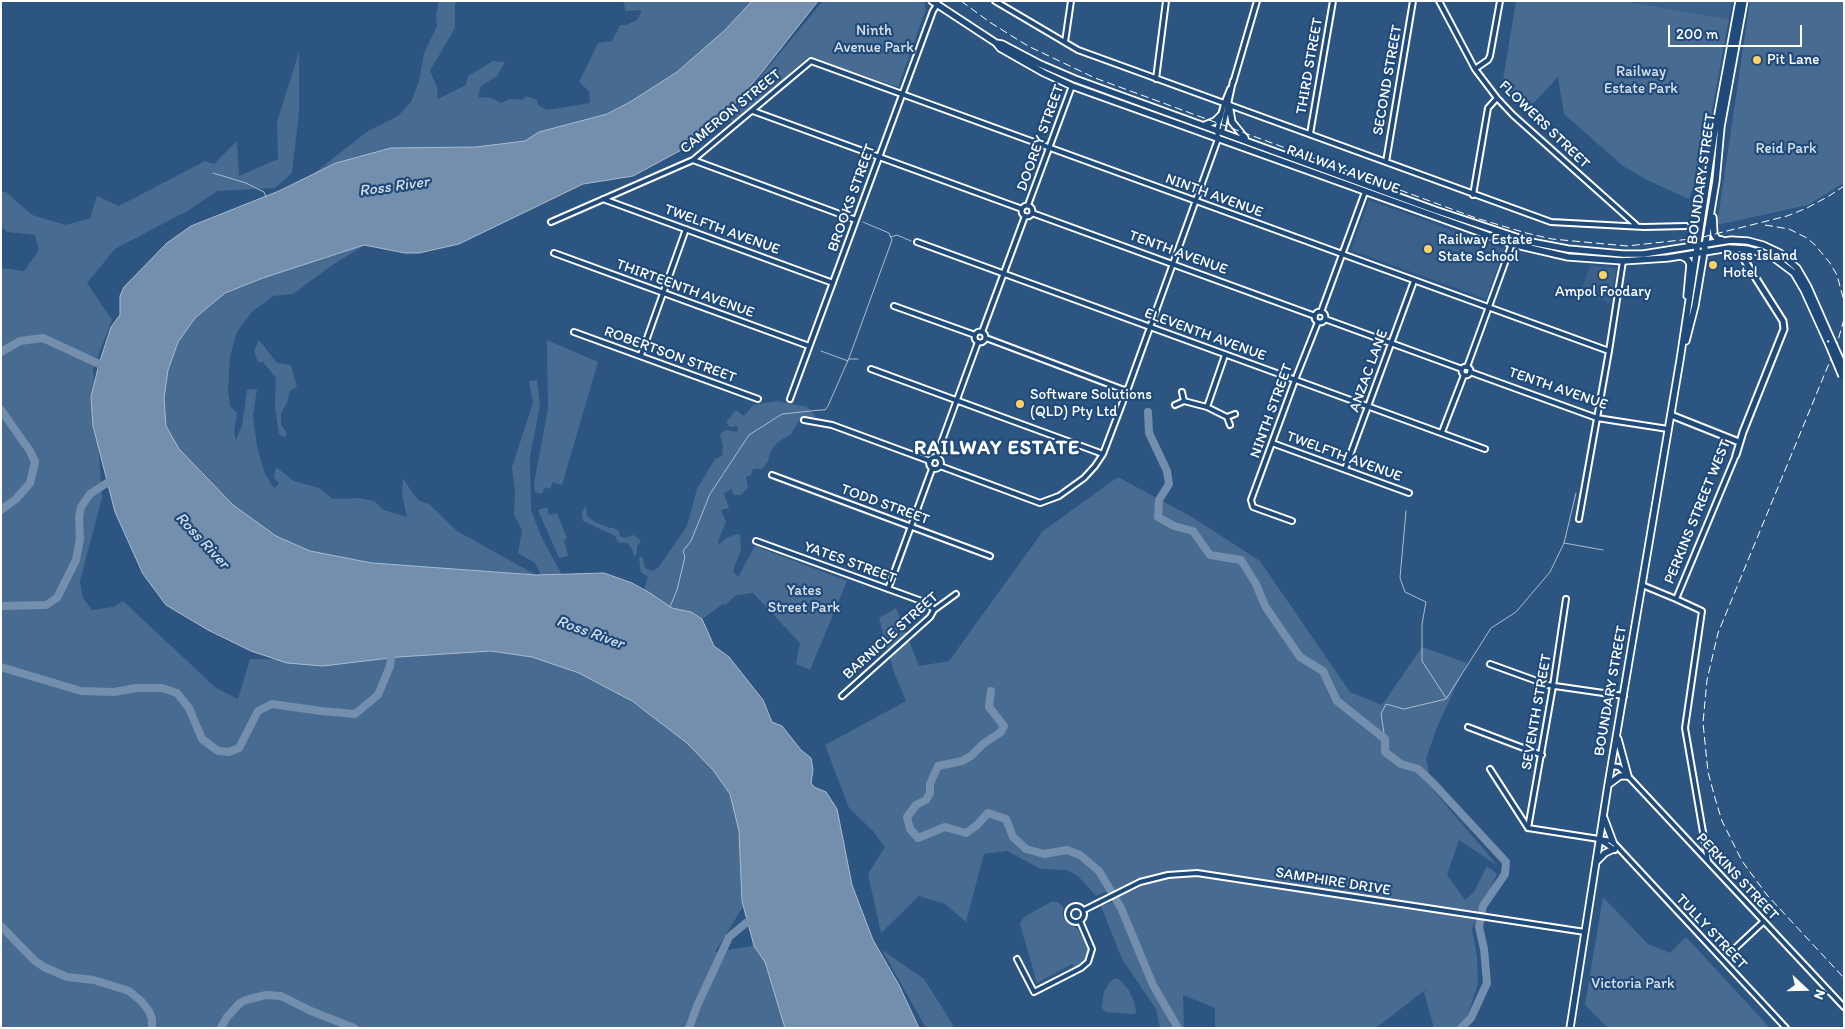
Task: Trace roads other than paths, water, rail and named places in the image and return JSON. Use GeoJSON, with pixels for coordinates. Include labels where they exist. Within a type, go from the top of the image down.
{"type":"FeatureCollection","features":[{"type":"Feature","properties":{"kind":"main road","name":"RAILWAY AVENUE"},"geometry":{"type":"LineString","coordinates":[[932,1],[996,43],[1000,48],[1072,86],[1512,244],[1568,256],[1623,261],[1681,256],[1729,248],[1746,248],[1770,255],[1794,273],[1830,342]]}},
{"type":"Feature","properties":{"kind":"main road","name":"BOUNDARY STREET"},"geometry":{"type":"LineString","coordinates":[[1570,1028],[1611,766],[1618,735],[1680,360],[1713,144],[1739,1]]}},
{"type":"Feature","properties":{"kind":"main road","name":"BOUNDARY STREET"},"geometry":{"type":"LineString","coordinates":[[1680,360],[1695,306],[1715,188],[1721,127],[1744,1]]}},
{"type":"Feature","properties":{"kind":"main road","name":"RAILWAY AVENUE"},"geometry":{"type":"LineString","coordinates":[[996,43],[1002,44],[1040,64],[1075,79],[1514,238],[1568,250],[1623,254],[1643,254],[1727,240],[1748,241],[1769,247],[1780,253],[1797,268],[1808,287],[1830,342]]}},
{"type":"Feature","properties":{"kind":"main road"},"geometry":{"type":"LineString","coordinates":[[1226,104],[1232,122],[1239,133],[1249,141]]}},
{"type":"Feature","properties":{"kind":"main road"},"geometry":{"type":"LineString","coordinates":[[1205,125],[1212,123],[1221,115]]}},
{"type":"Feature","properties":{"kind":"main road"},"geometry":{"type":"LineString","coordinates":[[1715,188],[1713,231],[1717,239],[1727,240]]}},
{"type":"Feature","properties":{"kind":"main road"},"geometry":{"type":"LineString","coordinates":[[1681,256],[1687,259],[1690,264],[1687,287],[1688,308]]}},
{"type":"Feature","properties":{"kind":"main road"},"geometry":{"type":"LineString","coordinates":[[1830,342],[1844,368]]}},
{"type":"Feature","properties":{"kind":"main road"},"geometry":{"type":"LineString","coordinates":[[1830,342],[1843,378]]}},
{"type":"Feature","properties":{"kind":"main road"},"geometry":{"type":"LineString","coordinates":[[1608,785],[1620,776],[1628,776],[1621,754],[1618,735]]}},
{"type":"Feature","properties":{"kind":"main road"},"geometry":{"type":"LineString","coordinates":[[1603,816],[1613,842]]}},
{"type":"Feature","properties":{"kind":"main road"},"geometry":{"type":"LineString","coordinates":[[1597,861],[1605,853],[1617,850]]}},
{"type":"Feature","properties":{"kind":"street","name":"RAILWAY AVENUE"},"geometry":{"type":"LineString","coordinates":[[995,1],[1078,50],[1551,222],[1686,226]]}},
{"type":"Feature","properties":{"kind":"street"},"geometry":{"type":"LineString","coordinates":[[1065,42],[1071,1]]}},
{"type":"Feature","properties":{"kind":"street"},"geometry":{"type":"LineString","coordinates":[[1156,79],[1166,1]]}},
{"type":"Feature","properties":{"kind":"street"},"geometry":{"type":"LineString","coordinates":[[1220,131],[1221,115],[1234,81],[1257,1]]}},
{"type":"Feature","properties":{"kind":"street","name":"THIRD STREET"},"geometry":{"type":"LineString","coordinates":[[1310,134],[1333,1]]}},
{"type":"Feature","properties":{"kind":"street","name":"SECOND STREET"},"geometry":{"type":"LineString","coordinates":[[1386,162],[1413,1]]}},
{"type":"Feature","properties":{"kind":"street","name":"FLOWERS STREET"},"geometry":{"type":"LineString","coordinates":[[1439,1],[1476,69],[1497,98],[1513,115],[1636,225]]}},
{"type":"Feature","properties":{"kind":"street"},"geometry":{"type":"LineString","coordinates":[[1476,69],[1488,60],[1490,56],[1500,1]]}},
{"type":"Feature","properties":{"kind":"street","name":"BROOKS STREET"},"geometry":{"type":"LineString","coordinates":[[790,399],[933,11],[937,5]]}},
{"type":"Feature","properties":{"kind":"street","name":"NINTH AVENUE"},"geometry":{"type":"LineString","coordinates":[[811,61],[1609,351]]}},
{"type":"Feature","properties":{"kind":"street","name":"CAMERON STREET"},"geometry":{"type":"LineString","coordinates":[[551,222],[693,160],[811,61]]}},
{"type":"Feature","properties":{"kind":"street","name":"DOOREY STREET"},"geometry":{"type":"LineString","coordinates":[[1028,206],[1075,79]]}},
{"type":"Feature","properties":{"kind":"street"},"geometry":{"type":"LineString","coordinates":[[1473,195],[1488,108],[1497,98]]}},
{"type":"Feature","properties":{"kind":"street"},"geometry":{"type":"LineString","coordinates":[[932,468],[936,469],[940,466],[1040,503],[1059,496],[1084,478],[1098,463],[1127,391],[1196,201],[1218,138],[1226,104]]}},
{"type":"Feature","properties":{"kind":"street"},"geometry":{"type":"LineString","coordinates":[[753,111],[1022,209]]}},
{"type":"Feature","properties":{"kind":"street"},"geometry":{"type":"LineString","coordinates":[[693,160],[856,220]]}},
{"type":"Feature","properties":{"kind":"street"},"geometry":{"type":"LineString","coordinates":[[1325,319],[1323,322],[1318,322],[1315,316],[1321,312],[1365,192]]}},
{"type":"Feature","properties":{"kind":"street","name":"TWELFTH AVENUE"},"geometry":{"type":"LineString","coordinates":[[603,199],[833,283]]}},
{"type":"Feature","properties":{"kind":"street"},"geometry":{"type":"LineString","coordinates":[[1022,209],[1024,206],[1032,208],[1030,216],[1025,216]]}},
{"type":"Feature","properties":{"kind":"street"},"geometry":{"type":"LineString","coordinates":[[1022,209],[1025,216]]}},
{"type":"Feature","properties":{"kind":"street","name":"TENTH AVENUE"},"geometry":{"type":"LineString","coordinates":[[1032,213],[1315,316]]}},
{"type":"Feature","properties":{"kind":"street"},"geometry":{"type":"LineString","coordinates":[[982,332],[1025,216]]}},
{"type":"Feature","properties":{"kind":"street"},"geometry":{"type":"LineString","coordinates":[[641,355],[686,230]]}},
{"type":"Feature","properties":{"kind":"street"},"geometry":{"type":"LineString","coordinates":[[1462,370],[1467,367],[1514,238]]}},
{"type":"Feature","properties":{"kind":"street","name":"ELEVENTH AVENUE"},"geometry":{"type":"LineString","coordinates":[[917,242],[1485,449]]}},
{"type":"Feature","properties":{"kind":"street","name":"THIRTEENTH AVENUE"},"geometry":{"type":"LineString","coordinates":[[554,253],[809,346]]}},
{"type":"Feature","properties":{"kind":"street"},"geometry":{"type":"LineString","coordinates":[[1579,519],[1598,418],[1623,261]]}},
{"type":"Feature","properties":{"kind":"street","name":"PERKINS STREET WEST"},"geometry":{"type":"LineString","coordinates":[[1708,861],[1685,728],[1702,611],[1676,599],[1736,455],[1784,329],[1783,321],[1745,261]]}},
{"type":"Feature","properties":{"kind":"street","name":"ANZAC LANE"},"geometry":{"type":"LineString","coordinates":[[1345,469],[1414,281]]}},
{"type":"Feature","properties":{"kind":"street"},"geometry":{"type":"LineString","coordinates":[[894,306],[975,335]]}},
{"type":"Feature","properties":{"kind":"street"},"geometry":{"type":"LineString","coordinates":[[1321,312],[1325,319],[1462,370],[1464,375],[1442,432]]}},
{"type":"Feature","properties":{"kind":"street","name":"NINTH STREET"},"geometry":{"type":"LineString","coordinates":[[1292,521],[1253,507],[1251,500],[1294,380],[1318,322]]}},
{"type":"Feature","properties":{"kind":"street","name":"ROBERTSON STREET"},"geometry":{"type":"LineString","coordinates":[[574,332],[758,399]]}},
{"type":"Feature","properties":{"kind":"street"},"geometry":{"type":"LineString","coordinates":[[975,335],[978,332],[982,332]]}},
{"type":"Feature","properties":{"kind":"street"},"geometry":{"type":"LineString","coordinates":[[982,332],[986,338],[1127,391]]}},
{"type":"Feature","properties":{"kind":"street"},"geometry":{"type":"LineString","coordinates":[[936,458],[978,342],[975,335]]}},
{"type":"Feature","properties":{"kind":"street"},"geometry":{"type":"LineString","coordinates":[[978,342],[983,342],[986,338]]}},
{"type":"Feature","properties":{"kind":"street"},"geometry":{"type":"LineString","coordinates":[[1207,407],[1225,355]]}},
{"type":"Feature","properties":{"kind":"street"},"geometry":{"type":"LineString","coordinates":[[1464,375],[1468,375],[1470,372],[1467,367]]}},
{"type":"Feature","properties":{"kind":"street"},"geometry":{"type":"LineString","coordinates":[[871,369],[1103,454]]}},
{"type":"Feature","properties":{"kind":"street","name":"TENTH AVENUE"},"geometry":{"type":"LineString","coordinates":[[1470,372],[1598,418],[1668,429]]}},
{"type":"Feature","properties":{"kind":"street"},"geometry":{"type":"LineString","coordinates":[[1182,392],[1184,402]]}},
{"type":"Feature","properties":{"kind":"street"},"geometry":{"type":"LineString","coordinates":[[1175,404],[1184,402],[1207,407],[1226,417],[1230,425]]}},
{"type":"Feature","properties":{"kind":"street"},"geometry":{"type":"LineString","coordinates":[[1226,417],[1234,414]]}},
{"type":"Feature","properties":{"kind":"street"},"geometry":{"type":"LineString","coordinates":[[1671,415],[1740,442]]}},
{"type":"Feature","properties":{"kind":"street"},"geometry":{"type":"LineString","coordinates":[[804,420],[832,425],[930,461]]}},
{"type":"Feature","properties":{"kind":"street","name":"TWELFTH AVENUE"},"geometry":{"type":"LineString","coordinates":[[1272,443],[1409,493]]}},
{"type":"Feature","properties":{"kind":"street"},"geometry":{"type":"LineString","coordinates":[[930,461],[932,458],[936,458]]}},
{"type":"Feature","properties":{"kind":"street"},"geometry":{"type":"LineString","coordinates":[[936,458],[941,461],[940,466]]}},
{"type":"Feature","properties":{"kind":"street"},"geometry":{"type":"LineString","coordinates":[[888,589],[932,468],[930,461]]}},
{"type":"Feature","properties":{"kind":"street","name":"TODD STREET"},"geometry":{"type":"LineString","coordinates":[[772,475],[990,556]]}},
{"type":"Feature","properties":{"kind":"street","name":"YATES STREET"},"geometry":{"type":"LineString","coordinates":[[756,541],[927,603],[934,610]]}},
{"type":"Feature","properties":{"kind":"street"},"geometry":{"type":"LineString","coordinates":[[1642,585],[1676,599]]}},
{"type":"Feature","properties":{"kind":"street","name":"BARNICLE STREET"},"geometry":{"type":"LineString","coordinates":[[842,696],[930,617],[934,610],[956,594]]}},
{"type":"Feature","properties":{"kind":"street","name":"SEVENTH STREET"},"geometry":{"type":"LineString","coordinates":[[1528,828],[1554,686],[1566,599]]}},
{"type":"Feature","properties":{"kind":"street"},"geometry":{"type":"LineString","coordinates":[[1490,664],[1548,685],[1624,696]]}},
{"type":"Feature","properties":{"kind":"street"},"geometry":{"type":"LineString","coordinates":[[1468,727],[1542,755]]}},
{"type":"Feature","properties":{"kind":"street","name":"PERKINS STREET"},"geometry":{"type":"LineString","coordinates":[[1611,766],[1618,767],[1628,776],[1844,1007]]}},
{"type":"Feature","properties":{"kind":"street"},"geometry":{"type":"LineString","coordinates":[[1490,769],[1528,828],[1613,842]]}},
{"type":"Feature","properties":{"kind":"street","name":"TULLY STREET"},"geometry":{"type":"LineString","coordinates":[[1600,840],[1617,850],[1786,1028]]}},
{"type":"Feature","properties":{"kind":"street","name":"TULLY STREET"},"geometry":{"type":"LineString","coordinates":[[1613,842],[1617,850]]}},
{"type":"Feature","properties":{"kind":"street","name":"SAMPHIRE DRIVE"},"geometry":{"type":"LineString","coordinates":[[1084,910],[1140,882],[1182,873],[1197,873],[1585,932]]}},
{"type":"Feature","properties":{"kind":"street"},"geometry":{"type":"LineString","coordinates":[[1075,906],[1080,906],[1084,910],[1084,915],[1080,921],[1072,920],[1069,916],[1069,911],[1075,906]]}},
{"type":"Feature","properties":{"kind":"street"},"geometry":{"type":"LineString","coordinates":[[1017,959],[1034,992],[1081,968],[1088,962],[1092,949],[1080,921]]}},
{"type":"Feature","properties":{"kind":"street"},"geometry":{"type":"LineString","coordinates":[[1731,952],[1763,922]]}},
{"type":"Feature","properties":{"kind":"water","name":"Ross River"},"geometry":{"type":"Polygon","coordinates":[[[752,1],[818,1],[763,71],[722,119],[685,148],[633,176],[583,184],[459,244],[419,253],[405,253],[364,245],[263,278],[225,293],[195,318],[178,342],[168,370],[164,398],[166,426],[179,449],[233,505],[276,536],[310,551],[372,563],[536,575],[604,573],[632,583],[672,608],[691,612],[702,619],[714,646],[729,657],[763,700],[772,722],[782,726],[801,750],[811,758],[813,770],[811,783],[814,787],[826,792],[837,809],[852,885],[873,940],[899,985],[919,1028],[785,1028],[765,962],[754,946],[742,901],[739,831],[730,794],[713,770],[687,743],[632,701],[579,673],[532,657],[491,651],[398,657],[323,666],[287,663],[251,651],[208,630],[166,605],[143,574],[115,512],[93,426],[91,397],[111,327],[120,315],[120,296],[124,287],[167,243],[191,226],[279,191],[336,163],[391,148],[476,147],[525,141],[539,132],[607,114],[630,102],[677,72],[725,30],[752,1]]]}},
{"type":"Feature","properties":{"kind":"waterway"},"geometry":{"type":"LineString","coordinates":[[213,173],[246,183],[264,192],[266,197]]}},
{"type":"Feature","properties":{"kind":"waterway"},"geometry":{"type":"LineString","coordinates":[[670,607],[677,590],[685,557],[683,551],[691,541],[710,494],[749,435],[782,414],[825,410],[828,406],[849,358],[892,240],[889,233],[863,222]]}},
{"type":"Feature","properties":{"kind":"waterway"},"geometry":{"type":"LineString","coordinates":[[891,237],[897,235],[911,241]]}},
{"type":"Feature","properties":{"kind":"waterway"},"geometry":{"type":"LineString","coordinates":[[1,352],[20,341],[43,338],[99,364],[105,371]]}},
{"type":"Feature","properties":{"kind":"waterway"},"geometry":{"type":"LineString","coordinates":[[821,351],[848,361]]}},
{"type":"Feature","properties":{"kind":"waterway"},"geometry":{"type":"LineString","coordinates":[[849,359],[858,359]]}},
{"type":"Feature","properties":{"kind":"waterway"},"geometry":{"type":"LineString","coordinates":[[1,410],[30,451],[35,462],[30,483],[16,499],[1,510]]}},
{"type":"Feature","properties":{"kind":"waterway"},"geometry":{"type":"LineString","coordinates":[[1148,412],[1149,433],[1167,471],[1169,484],[1159,500],[1158,517],[1174,526],[1193,531],[1210,555],[1241,560],[1256,584],[1265,606],[1300,657],[1323,671],[1337,701],[1385,739],[1385,752],[1401,764],[1418,769],[1433,783],[1506,862],[1505,874],[1483,906],[1479,927],[1484,949],[1487,983],[1471,1018],[1461,1028]]}},
{"type":"Feature","properties":{"kind":"waterway"},"geometry":{"type":"LineString","coordinates":[[1,606],[46,605],[57,598],[76,560],[80,539],[79,517],[81,507],[90,494],[116,477]]}},
{"type":"Feature","properties":{"kind":"waterway"},"geometry":{"type":"LineString","coordinates":[[1385,739],[1381,714],[1386,704],[1404,709],[1446,699],[1491,628],[1516,612],[1550,572],[1564,543],[1576,493]]}},
{"type":"Feature","properties":{"kind":"waterway"},"geometry":{"type":"LineString","coordinates":[[1406,511],[1400,578],[1405,592],[1426,602],[1422,624],[1422,661],[1446,698]]}},
{"type":"Feature","properties":{"kind":"waterway"},"geometry":{"type":"LineString","coordinates":[[1564,543],[1603,550]]}},
{"type":"Feature","properties":{"kind":"waterway"},"geometry":{"type":"LineString","coordinates":[[1,667],[81,691],[114,692],[136,688],[162,688],[177,693],[189,708],[202,739],[218,751],[229,752],[239,748],[258,711],[272,704],[355,714],[378,695],[390,666],[392,649]]}},
{"type":"Feature","properties":{"kind":"waterway"},"geometry":{"type":"LineString","coordinates":[[991,691],[989,707],[1004,726],[1001,732],[962,761],[938,766],[930,784],[930,793],[926,800],[916,805],[907,817],[910,829],[918,838],[945,827],[966,833],[988,813],[1006,819],[1013,837],[1026,849],[1044,854],[1067,850],[1080,855],[1099,871],[1121,908],[1153,985],[1178,1028]]}},
{"type":"Feature","properties":{"kind":"waterway"},"geometry":{"type":"LineString","coordinates":[[689,1028],[697,1006],[729,937],[746,923],[757,919]]}},
{"type":"Feature","properties":{"kind":"waterway"},"geometry":{"type":"LineString","coordinates":[[1,926],[35,961],[44,967],[67,977],[94,980],[129,991],[149,1011],[152,1019],[152,1028]]}},
{"type":"Feature","properties":{"kind":"waterway"},"geometry":{"type":"LineString","coordinates":[[221,1028],[227,1017],[240,1003],[266,995],[281,996],[311,1011],[354,1028]]}},
{"type":"Feature","properties":{"kind":"railway"},"geometry":{"type":"LineString","coordinates":[[961,1],[991,23],[1028,46],[1095,78],[1476,218],[1552,239],[1627,246],[1699,238],[1787,216],[1807,208],[1844,186]]}},
{"type":"Feature","properties":{"kind":"railway"},"geometry":{"type":"LineString","coordinates":[[1765,225],[1789,229],[1807,238],[1815,245],[1837,275],[1844,301]]}},
{"type":"Feature","properties":{"kind":"railway"},"geometry":{"type":"LineString","coordinates":[[1844,319],[1837,344],[1718,633],[1707,680],[1703,723],[1708,772],[1715,798],[1722,821],[1742,861],[1767,895],[1844,978]]}},
{"type":"Feature","properties":{"kind":"place","name":"Pit Lane"},"geometry":{"type":"Point","coordinates":[1757,60]}},
{"type":"Feature","properties":{"kind":"place","name":"Railway Estate State School"},"geometry":{"type":"Point","coordinates":[1428,249]}},
{"type":"Feature","properties":{"kind":"place","name":"Ross Island Hotel"},"geometry":{"type":"Point","coordinates":[1713,265]}},
{"type":"Feature","properties":{"kind":"place","name":"Ampol Foodary"},"geometry":{"type":"Point","coordinates":[1603,275]}},
{"type":"Feature","properties":{"kind":"place","name":"Software Solutions (QLD) Pty Ltd"},"geometry":{"type":"Point","coordinates":[1020,404]}},
{"type":"Feature","properties":{"kind":"district","name":"RAILWAY ESTATE"},"geometry":{"type":"Point","coordinates":[997,449]}},
{"type":"Feature","properties":{"kind":"park label","name":"Ninth Avenue Park"},"geometry":{"type":"Point","coordinates":[874,40]}},
{"type":"Feature","properties":{"kind":"park label","name":"Railway Estate Park"},"geometry":{"type":"Point","coordinates":[1641,80]}},
{"type":"Feature","properties":{"kind":"park label","name":"Reid Park"},"geometry":{"type":"Point","coordinates":[1786,149]}},
{"type":"Feature","properties":{"kind":"park label","name":"Yates Street Park"},"geometry":{"type":"Point","coordinates":[804,600]}},
{"type":"Feature","properties":{"kind":"park label","name":"Victoria Park"},"geometry":{"type":"Point","coordinates":[1633,984]}}]}
